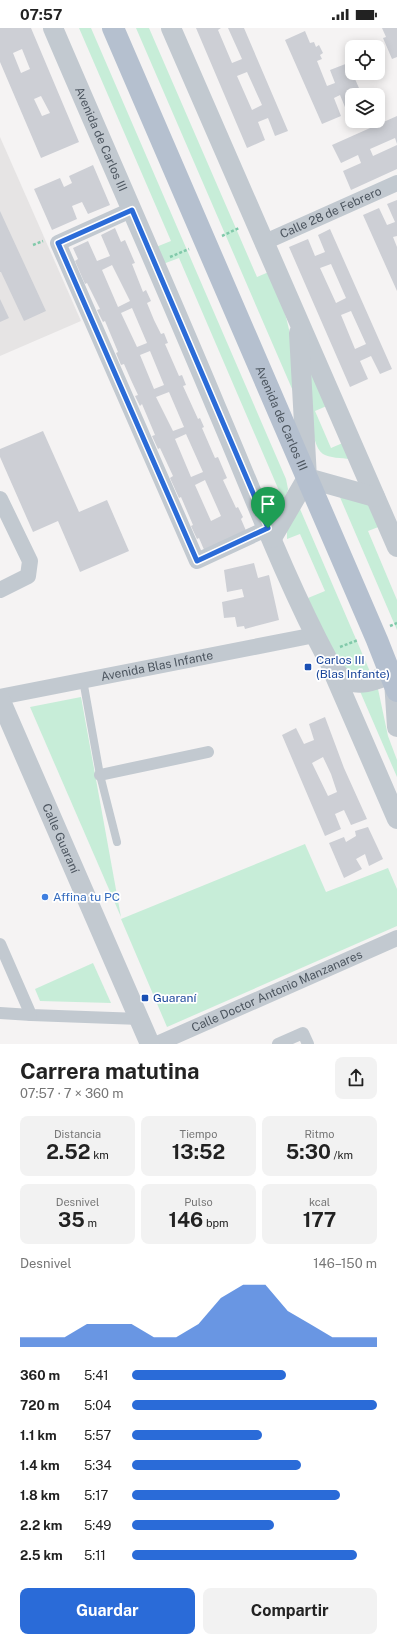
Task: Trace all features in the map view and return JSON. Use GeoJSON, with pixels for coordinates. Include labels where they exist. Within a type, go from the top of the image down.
{"type":"FeatureCollection","features":[{"type":"Feature","properties":{"kind":"main road","name":"Avenida de Carlos III"},"geometry":{"type":"LineString","coordinates":[[113,28],[306,478],[396,681]]}},
{"type":"Feature","properties":{"kind":"street","name":"Avenida de Carlos III"},"geometry":{"type":"LineString","coordinates":[[53,28],[270,533],[315,635],[330,663],[397,819]]}},
{"type":"Feature","properties":{"kind":"street","name":"Avenida de Carlos III"},"geometry":{"type":"LineString","coordinates":[[171,28],[375,497],[392,523],[397,547]]}},
{"type":"Feature","properties":{"kind":"street","name":"Calle 28 de Febrero"},"geometry":{"type":"LineString","coordinates":[[265,242],[397,183]]}},
{"type":"Feature","properties":{"kind":"street"},"geometry":{"type":"LineString","coordinates":[[132,210],[58,243],[197,561],[270,533]]}},
{"type":"Feature","properties":{"kind":"street","name":"Avenida de Carlos III"},"geometry":{"type":"LineString","coordinates":[[270,533],[306,478],[298,319]]}},
{"type":"Feature","properties":{"kind":"street","name":"Avenida de Carlos III"},"geometry":{"type":"LineString","coordinates":[[306,478],[375,497]]}},
{"type":"Feature","properties":{"kind":"street"},"geometry":{"type":"LineString","coordinates":[[0,499],[30,561],[28,576],[0,590]]}},
{"type":"Feature","properties":{"kind":"street","name":"Avenida Blas Infante"},"geometry":{"type":"LineString","coordinates":[[0,698],[83,680],[315,635]]}},
{"type":"Feature","properties":{"kind":"street","name":"Avenida de Carlos III"},"geometry":{"type":"LineString","coordinates":[[330,663],[344,678],[359,682],[396,681],[397,727]]}},
{"type":"Feature","properties":{"kind":"street","name":"Calle Guaraní"},"geometry":{"type":"LineString","coordinates":[[0,698],[150,1044]]}},
{"type":"Feature","properties":{"kind":"street"},"geometry":{"type":"LineString","coordinates":[[100,775],[208,752]]}},
{"type":"Feature","properties":{"kind":"street","name":"Calle Doctor Antonio Manzanares"},"geometry":{"type":"LineString","coordinates":[[158,1044],[397,938]]}},
{"type":"Feature","properties":{"kind":"street"},"geometry":{"type":"LineString","coordinates":[[0,944],[31,1015]]}},
{"type":"Feature","properties":{"kind":"street"},"geometry":{"type":"LineString","coordinates":[[0,1013],[140,1019]]}},
{"type":"Feature","properties":{"kind":"street"},"geometry":{"type":"LineString","coordinates":[[278,1044],[303,1033],[308,1044]]}},
{"type":"Feature","properties":{"kind":"lane"},"geometry":{"type":"LineString","coordinates":[[83,680],[100,775],[117,842]]}},
{"type":"Feature","properties":{"kind":"shaded area"},"geometry":{"type":"Polygon","coordinates":[[[0,137],[81,321],[0,356],[0,137]]]}},
{"type":"Feature","properties":{"kind":"green space"},"geometry":{"type":"Polygon","coordinates":[[[79,28],[91,28],[286,479],[288,489],[287,493],[273,514],[271,514],[265,500],[280,493],[179,258],[163,264],[156,247],[171,241],[79,28]]]}},
{"type":"Feature","properties":{"kind":"green space"},"geometry":{"type":"Polygon","coordinates":[[[136,28],[149,28],[257,277],[271,271],[286,317],[292,342],[296,398],[136,28]]]}},
{"type":"Feature","properties":{"kind":"green space"},"geometry":{"type":"Polygon","coordinates":[[[310,370],[329,405],[315,411],[331,448],[345,442],[350,459],[332,457],[323,454],[318,448],[312,428],[310,370]]]}},
{"type":"Feature","properties":{"kind":"green space"},"geometry":{"type":"Polygon","coordinates":[[[339,495],[372,504],[381,526],[368,531],[397,600],[397,630],[339,495]]]}},
{"type":"Feature","properties":{"kind":"green space"},"geometry":{"type":"Polygon","coordinates":[[[300,509],[371,674],[352,671],[336,662],[308,598],[325,591],[300,534],[287,539],[287,530],[300,509]]]}},
{"type":"Feature","properties":{"kind":"green space"},"geometry":{"type":"Polygon","coordinates":[[[359,689],[378,689],[388,736],[397,760],[397,777],[359,689]]]}},
{"type":"Feature","properties":{"kind":"green space"},"geometry":{"type":"Polygon","coordinates":[[[81,697],[121,917],[30,707],[81,697]]]}},
{"type":"Feature","properties":{"kind":"green space"},"geometry":{"type":"Polygon","coordinates":[[[305,844],[326,892],[388,868],[397,889],[397,926],[167,1027],[121,919],[305,844]]]}},
{"type":"Feature","properties":{"kind":"green space"},"geometry":{"type":"Polygon","coordinates":[[[93,963],[111,1003],[40,1001],[35,989],[93,963]]]}},
{"type":"Feature","properties":{"kind":"building"},"geometry":{"type":"Polygon","coordinates":[[[0,28],[31,28],[79,142],[41,158],[0,62],[0,28]],[[22,49],[13,53],[21,73],[30,69],[22,49]],[[41,96],[34,99],[42,116],[50,113],[41,96]]]}},
{"type":"Feature","properties":{"kind":"building"},"geometry":{"type":"Polygon","coordinates":[[[196,28],[221,28],[218,30],[232,63],[242,59],[228,28],[244,28],[288,131],[275,136],[268,118],[258,122],[265,140],[247,148],[196,28]],[[247,72],[237,76],[252,110],[262,105],[247,72]]]}},
{"type":"Feature","properties":{"kind":"building"},"geometry":{"type":"Polygon","coordinates":[[[382,28],[397,28],[397,57],[392,59],[383,38],[386,37],[382,28]]]}},
{"type":"Feature","properties":{"kind":"building"},"geometry":{"type":"Polygon","coordinates":[[[305,31],[310,43],[314,42],[316,47],[319,45],[323,53],[320,55],[322,59],[317,61],[327,86],[335,83],[330,70],[345,64],[345,80],[355,80],[359,88],[345,88],[345,107],[340,95],[334,98],[341,116],[322,124],[285,40],[305,31]]]}},
{"type":"Feature","properties":{"kind":"building"},"geometry":{"type":"Polygon","coordinates":[[[397,116],[397,144],[395,138],[370,149],[373,156],[397,145],[397,169],[351,190],[343,171],[361,163],[358,155],[341,163],[332,145],[370,128],[385,128],[385,121],[397,116]]]}},
{"type":"Feature","properties":{"kind":"building"},"geometry":{"type":"Polygon","coordinates":[[[93,165],[110,205],[88,214],[82,202],[72,206],[77,219],[52,230],[34,189],[60,178],[64,187],[72,183],[69,176],[93,165]]]}},
{"type":"Feature","properties":{"kind":"building"},"geometry":{"type":"Polygon","coordinates":[[[397,200],[397,236],[393,237],[397,247],[397,291],[363,215],[379,208],[387,225],[395,222],[387,204],[397,200]]]}},
{"type":"Feature","properties":{"kind":"building"},"geometry":{"type":"Polygon","coordinates":[[[0,211],[46,311],[24,321],[0,272],[0,211]]]}},
{"type":"Feature","properties":{"kind":"building"},"geometry":{"type":"Polygon","coordinates":[[[115,228],[121,242],[125,240],[135,263],[132,264],[143,292],[146,290],[151,301],[147,303],[154,320],[161,334],[164,333],[168,343],[165,344],[179,376],[182,375],[186,385],[183,386],[198,419],[200,418],[204,427],[202,428],[215,458],[218,457],[227,478],[223,480],[236,508],[238,507],[243,517],[241,519],[247,533],[205,552],[199,538],[197,539],[191,526],[193,525],[181,497],[179,498],[170,478],[173,476],[160,448],[158,449],[152,436],[155,435],[142,404],[140,406],[135,396],[138,395],[124,364],[121,365],[116,353],[118,352],[105,321],[103,322],[97,310],[100,309],[87,283],[85,284],[75,261],[78,259],[73,248],[88,241],[97,261],[110,256],[101,235],[115,228]],[[112,265],[102,270],[118,307],[130,301],[112,265]],[[132,308],[121,313],[137,347],[147,343],[132,308]],[[150,351],[140,355],[154,389],[164,385],[150,351]],[[169,392],[156,397],[173,431],[184,427],[169,392]],[[186,434],[175,439],[191,477],[203,472],[186,434]],[[205,480],[195,485],[211,521],[221,516],[205,480]]]}},
{"type":"Feature","properties":{"kind":"building"},"geometry":{"type":"Polygon","coordinates":[[[330,229],[392,369],[380,374],[371,356],[360,361],[368,379],[350,387],[289,247],[308,239],[315,256],[325,252],[318,235],[330,229]],[[331,264],[320,268],[336,303],[346,298],[331,264]],[[351,311],[341,315],[355,349],[366,344],[351,311]]]}},
{"type":"Feature","properties":{"kind":"building"},"geometry":{"type":"Polygon","coordinates":[[[0,299],[9,318],[0,322],[0,299]]]}},
{"type":"Feature","properties":{"kind":"building"},"geometry":{"type":"Polygon","coordinates":[[[43,431],[79,512],[107,500],[129,551],[80,572],[58,521],[33,532],[0,457],[0,449],[43,431]]]}},
{"type":"Feature","properties":{"kind":"building"},"geometry":{"type":"Polygon","coordinates":[[[254,563],[258,578],[269,575],[279,620],[245,629],[244,626],[237,627],[235,617],[224,618],[222,602],[244,597],[242,589],[227,592],[224,570],[254,563]]]}},
{"type":"Feature","properties":{"kind":"building"},"geometry":{"type":"Polygon","coordinates":[[[325,717],[344,768],[367,819],[351,825],[344,810],[335,814],[341,829],[325,836],[282,735],[296,728],[304,744],[314,740],[309,724],[325,717]],[[323,757],[312,763],[328,796],[337,792],[323,757]]]}},
{"type":"Feature","properties":{"kind":"building"},"geometry":{"type":"Polygon","coordinates":[[[368,827],[383,859],[369,866],[365,854],[356,859],[362,869],[344,878],[329,843],[344,837],[346,842],[356,836],[355,831],[368,827]]]}},
{"type":"Feature","properties":{"kind":"place","name":"Carlos III (Blas Infante)"},"geometry":{"type":"Point","coordinates":[308,667]}},
{"type":"Feature","properties":{"kind":"place","name":"Affina tu PC"},"geometry":{"type":"Point","coordinates":[45,897]}},
{"type":"Feature","properties":{"kind":"place","name":"Guaraní"},"geometry":{"type":"Point","coordinates":[145,998]}},
{"type":"Feature","properties":{"kind":"route"},"geometry":{"type":"LineString","coordinates":[[132,210],[268,528],[197,561],[58,243],[132,210]]}}]}
